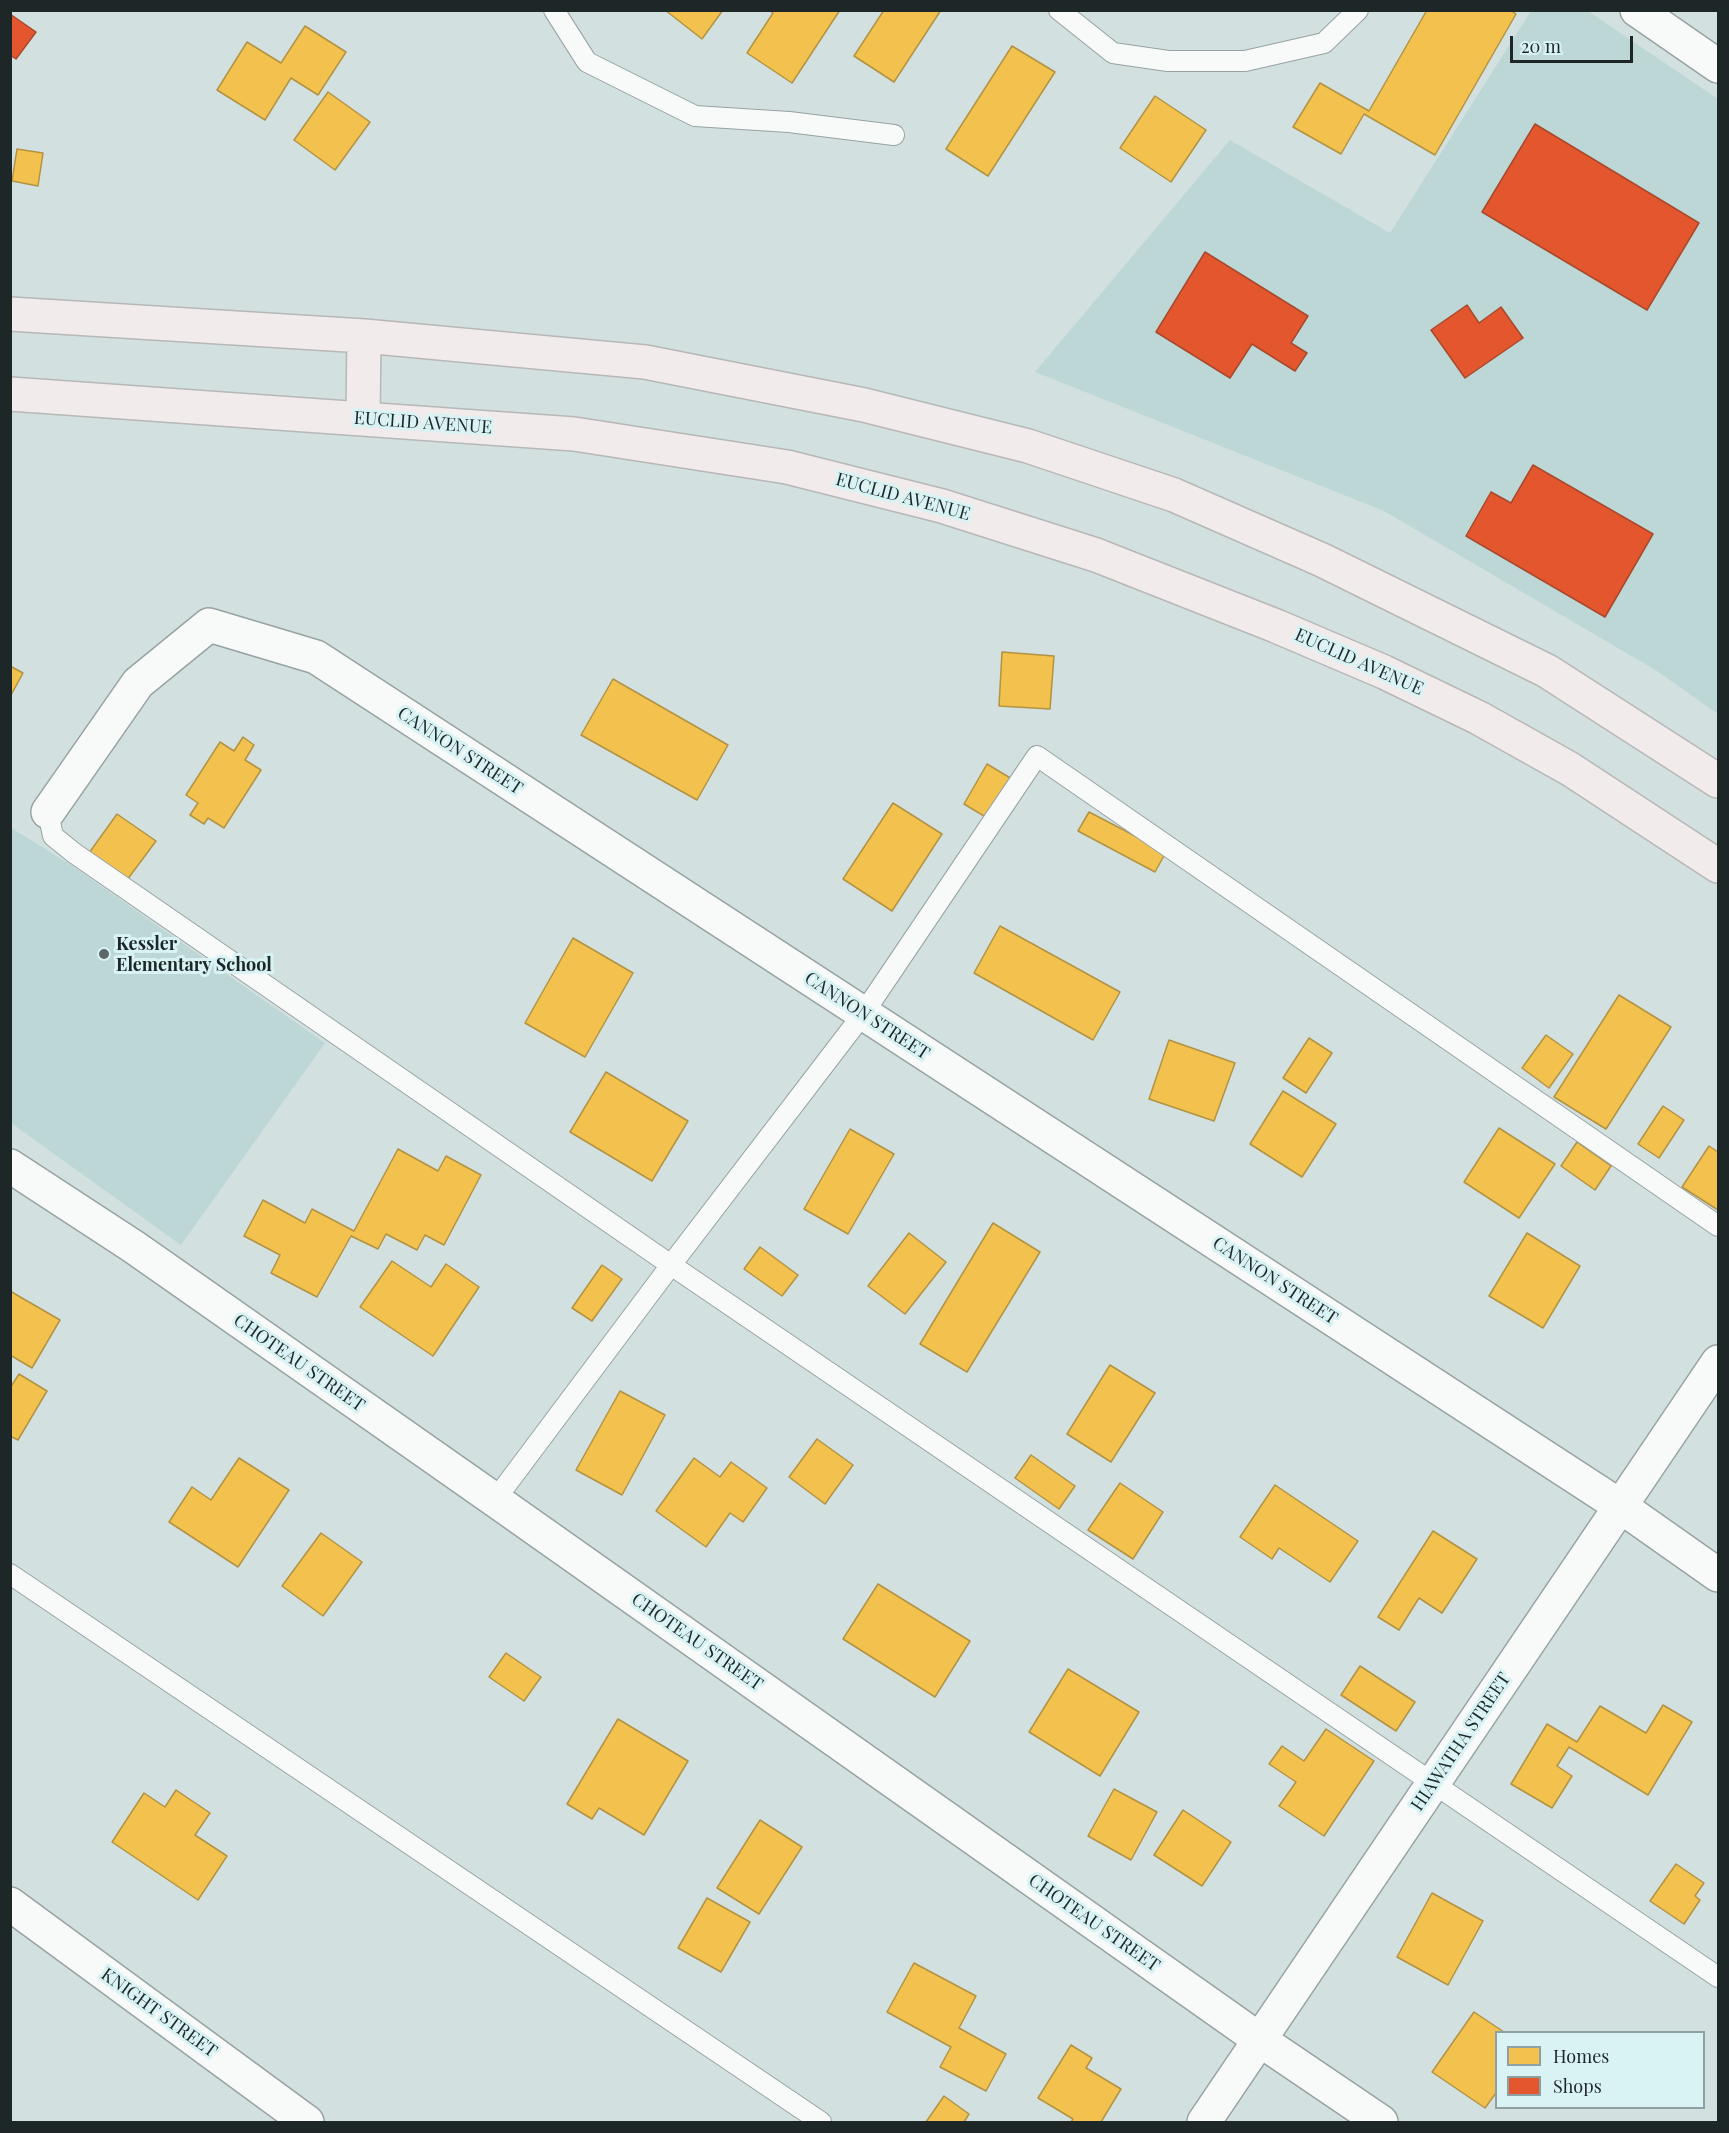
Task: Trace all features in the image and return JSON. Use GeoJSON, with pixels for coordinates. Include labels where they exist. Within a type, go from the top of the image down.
{"type":"FeatureCollection","features":[{"type":"Feature","properties":{"kind":"highway"},"geometry":{"type":"LineString","coordinates":[[10,314],[364,336],[645,362],[864,405],[1028,446],[1173,495],[1322,560],[1547,671],[1719,781]]}},
{"type":"Feature","properties":{"kind":"highway"},"geometry":{"type":"LineString","coordinates":[[363,419],[364,336]]}},
{"type":"Feature","properties":{"kind":"highway","name":"EUCLID AVENUE"},"geometry":{"type":"LineString","coordinates":[[10,394],[574,434],[787,467],[942,506],[1096,555],[1276,626],[1384,672],[1469,713],[1570,769],[1719,866]]}},
{"type":"Feature","properties":{"kind":"street"},"geometry":{"type":"LineString","coordinates":[[1636,10],[1719,66]]}},
{"type":"Feature","properties":{"kind":"street","name":"CANNON STREET"},"geometry":{"type":"LineString","coordinates":[[48,812],[138,683],[209,625],[316,657],[1620,1506],[1719,1575]]}},
{"type":"Feature","properties":{"kind":"street","name":"CHOTEAU STREET"},"geometry":{"type":"LineString","coordinates":[[10,1166],[134,1247],[1260,2040],[1381,2122]]}},
{"type":"Feature","properties":{"kind":"street","name":"HIAWATHA STREET"},"geometry":{"type":"LineString","coordinates":[[1204,2122],[1719,1362]]}},
{"type":"Feature","properties":{"kind":"street","name":"KNIGHT STREET"},"geometry":{"type":"LineString","coordinates":[[10,1904],[307,2122]]}},
{"type":"Feature","properties":{"kind":"lane"},"geometry":{"type":"LineString","coordinates":[[554,10],[587,62],[695,116],[789,122],[894,135]]}},
{"type":"Feature","properties":{"kind":"lane"},"geometry":{"type":"LineString","coordinates":[[1059,10],[1113,53],[1168,61],[1245,61],[1324,43],[1358,10]]}},
{"type":"Feature","properties":{"kind":"lane"},"geometry":{"type":"LineString","coordinates":[[495,1500],[863,1014],[1037,756],[1719,1226]]}},
{"type":"Feature","properties":{"kind":"lane"},"geometry":{"type":"LineString","coordinates":[[48,812],[53,836],[74,853],[671,1265],[1719,1977]]}},
{"type":"Feature","properties":{"kind":"lane"},"geometry":{"type":"LineString","coordinates":[[10,1574],[821,2122]]}},
{"type":"Feature","properties":{"kind":"shaded area"},"geometry":{"type":"Polygon","coordinates":[[[1531,11],[1588,11],[1718,99],[1718,714],[1657,671],[1384,511],[1035,372],[1230,140],[1390,233],[1531,11]]]}},
{"type":"Feature","properties":{"kind":"shaded area","name":"Kessler Elementary School"},"geometry":{"type":"Polygon","coordinates":[[[10,827],[71,865],[325,1043],[181,1245],[11,1123],[10,827]]]}},
{"type":"Feature","properties":{"kind":"building: Homes"},"geometry":{"type":"Polygon","coordinates":[[[665,10],[723,10],[702,39],[665,10]]]}},
{"type":"Feature","properties":{"kind":"building: Homes"},"geometry":{"type":"Polygon","coordinates":[[[769,10],[840,10],[792,83],[747,53],[773,13],[769,10]]]}},
{"type":"Feature","properties":{"kind":"building: Homes"},"geometry":{"type":"Polygon","coordinates":[[[884,10],[941,10],[894,82],[854,56],[884,10]]]}},
{"type":"Feature","properties":{"kind":"building: Homes"},"geometry":{"type":"Polygon","coordinates":[[[1427,10],[1510,10],[1516,14],[1435,155],[1364,114],[1341,154],[1293,127],[1320,83],[1369,111],[1427,10]]]}},
{"type":"Feature","properties":{"kind":"building: Homes"},"geometry":{"type":"Polygon","coordinates":[[[305,26],[346,52],[318,95],[291,78],[265,120],[217,90],[247,42],[281,63],[305,26]]]}},
{"type":"Feature","properties":{"kind":"building: Homes"},"geometry":{"type":"Polygon","coordinates":[[[1012,46],[1055,72],[988,176],[946,149],[1012,46]]]}},
{"type":"Feature","properties":{"kind":"building: Homes"},"geometry":{"type":"Polygon","coordinates":[[[328,92],[370,122],[335,170],[294,140],[328,92]]]}},
{"type":"Feature","properties":{"kind":"building: Homes"},"geometry":{"type":"Polygon","coordinates":[[[1155,96],[1206,130],[1171,182],[1120,148],[1155,96]]]}},
{"type":"Feature","properties":{"kind":"building: Homes"},"geometry":{"type":"Polygon","coordinates":[[[17,149],[43,153],[38,186],[12,181],[17,149]]]}},
{"type":"Feature","properties":{"kind":"building: Homes"},"geometry":{"type":"Polygon","coordinates":[[[1002,652],[1054,656],[1050,709],[999,706],[1002,652]]]}},
{"type":"Feature","properties":{"kind":"building: Homes"},"geometry":{"type":"Polygon","coordinates":[[[10,666],[23,673],[10,697],[10,666]]]}},
{"type":"Feature","properties":{"kind":"building: Homes"},"geometry":{"type":"Polygon","coordinates":[[[613,679],[728,745],[697,800],[581,735],[613,679]]]}},
{"type":"Feature","properties":{"kind":"building: Homes"},"geometry":{"type":"Polygon","coordinates":[[[243,737],[254,745],[245,760],[261,770],[224,828],[208,818],[204,824],[190,815],[198,803],[186,795],[220,742],[234,751],[243,737]]]}},
{"type":"Feature","properties":{"kind":"building: Homes"},"geometry":{"type":"Polygon","coordinates":[[[987,764],[1012,779],[989,819],[964,804],[987,764]]]}},
{"type":"Feature","properties":{"kind":"building: Homes"},"geometry":{"type":"Polygon","coordinates":[[[893,803],[942,834],[892,911],[843,879],[893,803]]]}},
{"type":"Feature","properties":{"kind":"building: Homes"},"geometry":{"type":"Polygon","coordinates":[[[1089,812],[1166,852],[1155,872],[1078,831],[1089,812]]]}},
{"type":"Feature","properties":{"kind":"building: Homes"},"geometry":{"type":"Polygon","coordinates":[[[117,814],[156,841],[127,880],[89,853],[117,814]]]}},
{"type":"Feature","properties":{"kind":"building: Homes"},"geometry":{"type":"Polygon","coordinates":[[[1000,926],[1120,992],[1093,1040],[974,973],[1000,926]]]}},
{"type":"Feature","properties":{"kind":"building: Homes"},"geometry":{"type":"Polygon","coordinates":[[[573,938],[633,973],[585,1057],[525,1023],[573,938]]]}},
{"type":"Feature","properties":{"kind":"building: Homes"},"geometry":{"type":"Polygon","coordinates":[[[1619,995],[1671,1027],[1606,1129],[1554,1097],[1619,995]]]}},
{"type":"Feature","properties":{"kind":"building: Homes"},"geometry":{"type":"Polygon","coordinates":[[[1546,1035],[1573,1054],[1549,1088],[1522,1068],[1546,1035]]]}},
{"type":"Feature","properties":{"kind":"building: Homes"},"geometry":{"type":"Polygon","coordinates":[[[1309,1038],[1332,1053],[1306,1093],[1283,1078],[1309,1038]]]}},
{"type":"Feature","properties":{"kind":"building: Homes"},"geometry":{"type":"Polygon","coordinates":[[[1169,1040],[1235,1063],[1214,1121],[1149,1099],[1169,1040]]]}},
{"type":"Feature","properties":{"kind":"building: Homes"},"geometry":{"type":"Polygon","coordinates":[[[606,1072],[688,1121],[652,1181],[570,1132],[606,1072]]]}},
{"type":"Feature","properties":{"kind":"building: Homes"},"geometry":{"type":"Polygon","coordinates":[[[1283,1091],[1336,1124],[1302,1177],[1250,1144],[1283,1091]]]}},
{"type":"Feature","properties":{"kind":"building: Homes"},"geometry":{"type":"Polygon","coordinates":[[[1663,1106],[1684,1120],[1659,1158],[1638,1144],[1663,1106]]]}},
{"type":"Feature","properties":{"kind":"building: Homes"},"geometry":{"type":"Polygon","coordinates":[[[1499,1128],[1555,1164],[1519,1218],[1464,1182],[1499,1128]]]}},
{"type":"Feature","properties":{"kind":"building: Homes"},"geometry":{"type":"Polygon","coordinates":[[[850,1129],[894,1154],[848,1234],[804,1209],[850,1129]]]}},
{"type":"Feature","properties":{"kind":"building: Homes"},"geometry":{"type":"Polygon","coordinates":[[[1577,1142],[1611,1166],[1595,1190],[1561,1166],[1577,1142]]]}},
{"type":"Feature","properties":{"kind":"building: Homes"},"geometry":{"type":"Polygon","coordinates":[[[1709,1146],[1718,1152],[1718,1210],[1682,1187],[1709,1146]]]}},
{"type":"Feature","properties":{"kind":"building: Homes"},"geometry":{"type":"Polygon","coordinates":[[[398,1149],[438,1171],[446,1156],[481,1175],[444,1245],[425,1235],[417,1250],[386,1234],[378,1249],[351,1236],[317,1297],[271,1273],[280,1255],[244,1236],[263,1200],[305,1223],[312,1209],[354,1231],[398,1149]]]}},
{"type":"Feature","properties":{"kind":"building: Homes"},"geometry":{"type":"Polygon","coordinates":[[[993,1223],[1040,1252],[967,1372],[920,1344],[993,1223]]]}},
{"type":"Feature","properties":{"kind":"building: Homes"},"geometry":{"type":"Polygon","coordinates":[[[909,1233],[946,1262],[905,1314],[868,1286],[909,1233]]]}},
{"type":"Feature","properties":{"kind":"building: Homes"},"geometry":{"type":"Polygon","coordinates":[[[1527,1233],[1580,1266],[1543,1328],[1489,1296],[1527,1233]]]}},
{"type":"Feature","properties":{"kind":"building: Homes"},"geometry":{"type":"Polygon","coordinates":[[[760,1247],[798,1275],[782,1296],[744,1269],[760,1247]]]}},
{"type":"Feature","properties":{"kind":"building: Homes"},"geometry":{"type":"Polygon","coordinates":[[[392,1261],[431,1287],[446,1264],[479,1287],[433,1356],[360,1307],[392,1261]]]}},
{"type":"Feature","properties":{"kind":"building: Homes"},"geometry":{"type":"Polygon","coordinates":[[[602,1265],[622,1279],[592,1321],[572,1308],[602,1265]]]}},
{"type":"Feature","properties":{"kind":"building: Homes"},"geometry":{"type":"Polygon","coordinates":[[[10,1291],[60,1320],[32,1368],[10,1355],[10,1291]]]}},
{"type":"Feature","properties":{"kind":"building: Homes"},"geometry":{"type":"Polygon","coordinates":[[[1110,1365],[1155,1393],[1111,1462],[1067,1434],[1110,1365]]]}},
{"type":"Feature","properties":{"kind":"building: Homes"},"geometry":{"type":"Polygon","coordinates":[[[19,1374],[47,1391],[18,1440],[10,1436],[10,1388],[19,1374]]]}},
{"type":"Feature","properties":{"kind":"building: Homes"},"geometry":{"type":"Polygon","coordinates":[[[620,1391],[665,1415],[622,1495],[576,1470],[620,1391]]]}},
{"type":"Feature","properties":{"kind":"building: Homes"},"geometry":{"type":"Polygon","coordinates":[[[817,1439],[853,1465],[825,1504],[789,1477],[817,1439]]]}},
{"type":"Feature","properties":{"kind":"building: Homes"},"geometry":{"type":"Polygon","coordinates":[[[1031,1455],[1075,1486],[1059,1509],[1015,1478],[1031,1455]]]}},
{"type":"Feature","properties":{"kind":"building: Homes"},"geometry":{"type":"Polygon","coordinates":[[[239,1458],[289,1490],[238,1567],[169,1522],[192,1487],[211,1500],[239,1458]]]}},
{"type":"Feature","properties":{"kind":"building: Homes"},"geometry":{"type":"Polygon","coordinates":[[[694,1458],[720,1477],[731,1462],[767,1488],[743,1522],[730,1513],[706,1547],[656,1511],[694,1458]]]}},
{"type":"Feature","properties":{"kind":"building: Homes"},"geometry":{"type":"Polygon","coordinates":[[[1120,1483],[1163,1512],[1133,1559],[1088,1530],[1120,1483]]]}},
{"type":"Feature","properties":{"kind":"building: Homes"},"geometry":{"type":"Polygon","coordinates":[[[1275,1485],[1358,1541],[1330,1582],[1279,1548],[1272,1559],[1240,1537],[1275,1485]]]}},
{"type":"Feature","properties":{"kind":"building: Homes"},"geometry":{"type":"Polygon","coordinates":[[[1433,1531],[1477,1559],[1442,1613],[1419,1598],[1399,1630],[1378,1617],[1433,1531]]]}},
{"type":"Feature","properties":{"kind":"building: Homes"},"geometry":{"type":"Polygon","coordinates":[[[321,1533],[362,1562],[323,1616],[282,1586],[321,1533]]]}},
{"type":"Feature","properties":{"kind":"building: Homes"},"geometry":{"type":"Polygon","coordinates":[[[878,1584],[970,1641],[935,1697],[843,1639],[878,1584]]]}},
{"type":"Feature","properties":{"kind":"building: Homes"},"geometry":{"type":"Polygon","coordinates":[[[506,1653],[541,1677],[524,1701],[489,1677],[506,1653]]]}},
{"type":"Feature","properties":{"kind":"building: Homes"},"geometry":{"type":"Polygon","coordinates":[[[1360,1666],[1415,1702],[1396,1731],[1341,1695],[1360,1666]]]}},
{"type":"Feature","properties":{"kind":"building: Homes"},"geometry":{"type":"Polygon","coordinates":[[[1068,1669],[1139,1712],[1100,1776],[1029,1732],[1068,1669]]]}},
{"type":"Feature","properties":{"kind":"building: Homes"},"geometry":{"type":"Polygon","coordinates":[[[1663,1705],[1692,1722],[1648,1795],[1569,1747],[1557,1766],[1572,1776],[1552,1808],[1511,1784],[1547,1724],[1577,1742],[1600,1706],[1646,1733],[1663,1705]]]}},
{"type":"Feature","properties":{"kind":"building: Homes"},"geometry":{"type":"Polygon","coordinates":[[[618,1719],[688,1761],[644,1835],[599,1808],[592,1819],[567,1804],[618,1719]]]}},
{"type":"Feature","properties":{"kind":"building: Homes"},"geometry":{"type":"Polygon","coordinates":[[[1326,1729],[1374,1761],[1324,1836],[1279,1806],[1296,1782],[1269,1764],[1282,1746],[1304,1761],[1326,1729]]]}},
{"type":"Feature","properties":{"kind":"building: Homes"},"geometry":{"type":"Polygon","coordinates":[[[1114,1789],[1157,1812],[1131,1860],[1088,1836],[1114,1789]]]}},
{"type":"Feature","properties":{"kind":"building: Homes"},"geometry":{"type":"Polygon","coordinates":[[[176,1790],[210,1813],[195,1835],[227,1856],[198,1900],[112,1842],[144,1793],[165,1807],[176,1790]]]}},
{"type":"Feature","properties":{"kind":"building: Homes"},"geometry":{"type":"Polygon","coordinates":[[[1183,1810],[1231,1842],[1202,1886],[1154,1855],[1183,1810]]]}},
{"type":"Feature","properties":{"kind":"building: Homes"},"geometry":{"type":"Polygon","coordinates":[[[760,1820],[802,1847],[759,1914],[717,1888],[760,1820]]]}},
{"type":"Feature","properties":{"kind":"building: Homes"},"geometry":{"type":"Polygon","coordinates":[[[1676,1864],[1704,1883],[1695,1896],[1700,1900],[1684,1924],[1650,1901],[1676,1864]]]}},
{"type":"Feature","properties":{"kind":"building: Homes"},"geometry":{"type":"Polygon","coordinates":[[[1432,1893],[1483,1921],[1448,1985],[1397,1957],[1432,1893]]]}},
{"type":"Feature","properties":{"kind":"building: Homes"},"geometry":{"type":"Polygon","coordinates":[[[707,1898],[750,1922],[721,1972],[678,1948],[707,1898]]]}},
{"type":"Feature","properties":{"kind":"building: Homes"},"geometry":{"type":"Polygon","coordinates":[[[914,1963],[976,1996],[959,2028],[1006,2054],[986,2091],[940,2067],[951,2047],[887,2012],[914,1963]]]}},
{"type":"Feature","properties":{"kind":"building: Homes"},"geometry":{"type":"Polygon","coordinates":[[[1474,2012],[1502,2031],[1495,2031],[1495,2094],[1485,2108],[1432,2072],[1474,2012]]]}},
{"type":"Feature","properties":{"kind":"building: Homes"},"geometry":{"type":"Polygon","coordinates":[[[1071,2045],[1092,2058],[1086,2068],[1121,2089],[1101,2122],[1071,2122],[1073,2119],[1038,2098],[1071,2045]]]}},
{"type":"Feature","properties":{"kind":"building: Homes"},"geometry":{"type":"Polygon","coordinates":[[[944,2096],[969,2114],[964,2122],[926,2122],[944,2096]]]}},
{"type":"Feature","properties":{"kind":"building: Shops"},"geometry":{"type":"Polygon","coordinates":[[[10,14],[36,32],[16,59],[10,55],[10,14]]]}},
{"type":"Feature","properties":{"kind":"building: Shops"},"geometry":{"type":"Polygon","coordinates":[[[1535,124],[1699,223],[1647,310],[1482,212],[1535,124]]]}},
{"type":"Feature","properties":{"kind":"building: Shops"},"geometry":{"type":"Polygon","coordinates":[[[1205,252],[1308,316],[1291,343],[1307,353],[1295,371],[1252,344],[1230,378],[1156,332],[1205,252]]]}},
{"type":"Feature","properties":{"kind":"building: Shops"},"geometry":{"type":"Polygon","coordinates":[[[1467,305],[1479,323],[1501,307],[1523,338],[1465,378],[1431,330],[1467,305]]]}},
{"type":"Feature","properties":{"kind":"building: Shops"},"geometry":{"type":"Polygon","coordinates":[[[1533,465],[1653,534],[1605,617],[1466,536],[1491,492],[1511,503],[1533,465]]]}},
{"type":"Feature","properties":{"kind":"place","name":"Kessler Elementary School"},"geometry":{"type":"Point","coordinates":[104,954]}}]}
